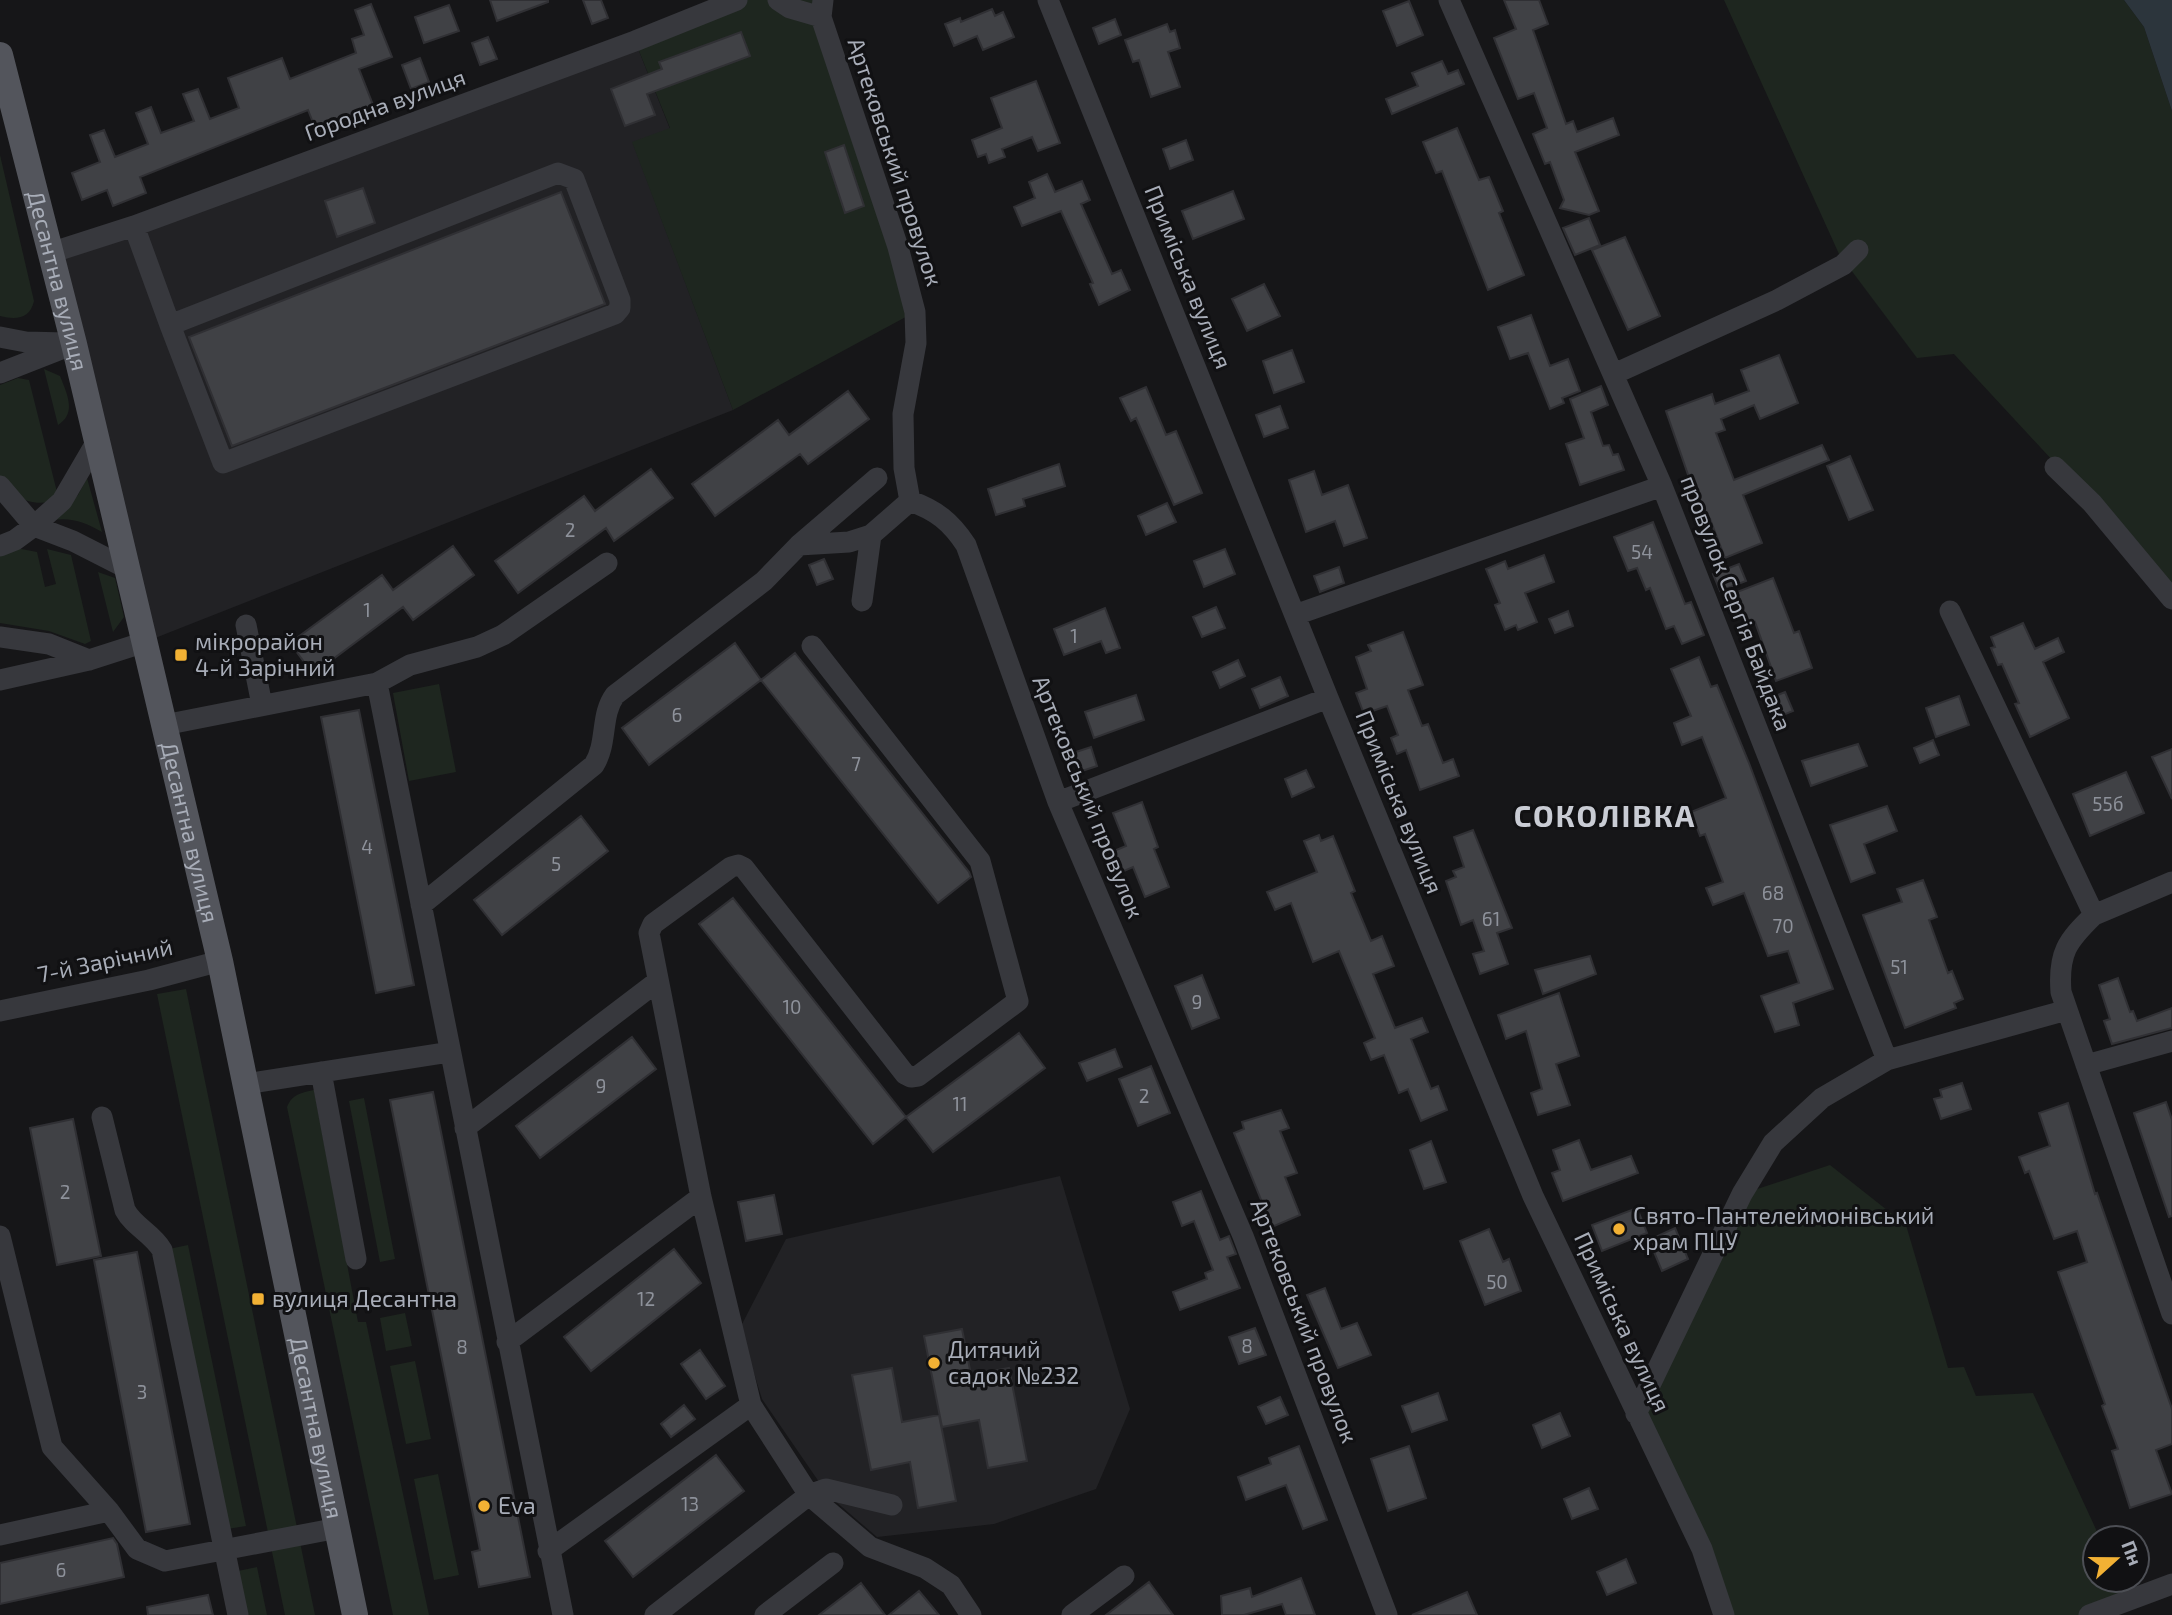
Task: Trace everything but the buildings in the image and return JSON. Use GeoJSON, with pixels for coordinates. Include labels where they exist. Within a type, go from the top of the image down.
{"type":"FeatureCollection","features":[{"type":"Feature","properties":{"kind":"main road","name":"Десантна вулиця"},"geometry":{"type":"LineString","coordinates":[[0,55],[4,91],[74,344],[220,961],[355,1615]]}},
{"type":"Feature","properties":{"kind":"street","name":"Городна вулиця"},"geometry":{"type":"LineString","coordinates":[[50,253],[134,226],[635,41],[737,0]]}},
{"type":"Feature","properties":{"kind":"street"},"geometry":{"type":"LineString","coordinates":[[778,0],[790,8],[822,8]]}},
{"type":"Feature","properties":{"kind":"street","name":"Приміська вулиця"},"geometry":{"type":"LineString","coordinates":[[1048,0],[1328,698],[1533,1196],[1702,1549],[1724,1615]]}},
{"type":"Feature","properties":{"kind":"street","name":"провулок Сергія Байдака"},"geometry":{"type":"LineString","coordinates":[[1449,0],[1662,486],[1887,1060]]}},
{"type":"Feature","properties":{"kind":"street","name":"Артековський провулок"},"geometry":{"type":"LineString","coordinates":[[822,8],[890,222],[915,312],[916,343],[903,414],[904,468],[910,501],[929,508],[951,523],[966,545],[1058,802],[1244,1236],[1387,1615]]}},
{"type":"Feature","properties":{"kind":"street"},"geometry":{"type":"LineString","coordinates":[[134,226],[170,325],[223,463],[615,314],[620,308],[620,300],[574,178],[558,173],[170,325]]}},
{"type":"Feature","properties":{"kind":"street"},"geometry":{"type":"LineString","coordinates":[[1614,374],[1777,300],[1843,265],[1858,250]]}},
{"type":"Feature","properties":{"kind":"street"},"geometry":{"type":"LineString","coordinates":[[0,337],[26,342],[74,344]]}},
{"type":"Feature","properties":{"kind":"street"},"geometry":{"type":"LineString","coordinates":[[0,373],[74,344]]}},
{"type":"Feature","properties":{"kind":"street"},"geometry":{"type":"LineString","coordinates":[[0,546],[15,540],[62,501],[97,441]]}},
{"type":"Feature","properties":{"kind":"street"},"geometry":{"type":"LineString","coordinates":[[2055,467],[2092,503],[2172,599]]}},
{"type":"Feature","properties":{"kind":"street"},"geometry":{"type":"LineString","coordinates":[[421,905],[594,765],[602,752],[608,704],[615,695],[764,581],[799,545],[877,478]]}},
{"type":"Feature","properties":{"kind":"street"},"geometry":{"type":"LineString","coordinates":[[0,486],[34,526],[73,541],[128,569]]}},
{"type":"Feature","properties":{"kind":"street"},"geometry":{"type":"LineString","coordinates":[[1295,615],[1662,486]]}},
{"type":"Feature","properties":{"kind":"street"},"geometry":{"type":"LineString","coordinates":[[799,545],[849,542],[871,535],[910,501]]}},
{"type":"Feature","properties":{"kind":"street"},"geometry":{"type":"LineString","coordinates":[[862,601],[871,535]]}},
{"type":"Feature","properties":{"kind":"street"},"geometry":{"type":"LineString","coordinates":[[164,725],[377,683],[410,665],[477,647],[503,635],[607,563]]}},
{"type":"Feature","properties":{"kind":"street"},"geometry":{"type":"LineString","coordinates":[[1950,611],[2094,915]]}},
{"type":"Feature","properties":{"kind":"street"},"geometry":{"type":"LineString","coordinates":[[246,625],[262,705]]}},
{"type":"Feature","properties":{"kind":"street"},"geometry":{"type":"LineString","coordinates":[[0,637],[50,643],[89,660]]}},
{"type":"Feature","properties":{"kind":"street"},"geometry":{"type":"LineString","coordinates":[[0,680],[89,660],[145,642]]}},
{"type":"Feature","properties":{"kind":"street"},"geometry":{"type":"LineString","coordinates":[[812,646],[980,861],[1018,1001],[929,1068],[911,1077],[905,1074],[744,868],[738,865],[731,867],[653,924],[649,933],[701,1197],[751,1405],[809,1495],[870,1547],[925,1568],[951,1585],[971,1615]]}},
{"type":"Feature","properties":{"kind":"street"},"geometry":{"type":"LineString","coordinates":[[377,683],[548,1551],[563,1615]]}},
{"type":"Feature","properties":{"kind":"street"},"geometry":{"type":"LineString","coordinates":[[1058,802],[1328,698]]}},
{"type":"Feature","properties":{"kind":"street"},"geometry":{"type":"LineString","coordinates":[[2172,882],[2094,915],[2070,938],[2059,971],[2061,992],[2172,1314]]}},
{"type":"Feature","properties":{"kind":"street","name":"7-й Зарічний"},"geometry":{"type":"LineString","coordinates":[[0,1011],[149,980],[220,961]]}},
{"type":"Feature","properties":{"kind":"street"},"geometry":{"type":"LineString","coordinates":[[465,1128],[658,981]]}},
{"type":"Feature","properties":{"kind":"street"},"geometry":{"type":"LineString","coordinates":[[1636,1415],[1742,1194],[1773,1143],[1822,1098],[1887,1060],[2067,1010]]}},
{"type":"Feature","properties":{"kind":"street"},"geometry":{"type":"LineString","coordinates":[[2086,1065],[2172,1041]]}},
{"type":"Feature","properties":{"kind":"street"},"geometry":{"type":"LineString","coordinates":[[246,1084],[450,1052]]}},
{"type":"Feature","properties":{"kind":"street"},"geometry":{"type":"LineString","coordinates":[[321,1072],[356,1259]]}},
{"type":"Feature","properties":{"kind":"street"},"geometry":{"type":"LineString","coordinates":[[102,1117],[125,1210],[131,1220],[156,1239],[162,1250],[238,1615]]}},
{"type":"Feature","properties":{"kind":"street"},"geometry":{"type":"LineString","coordinates":[[507,1342],[701,1197]]}},
{"type":"Feature","properties":{"kind":"street"},"geometry":{"type":"LineString","coordinates":[[0,1236],[52,1447],[109,1511],[137,1549],[164,1561],[338,1528]]}},
{"type":"Feature","properties":{"kind":"street"},"geometry":{"type":"LineString","coordinates":[[548,1551],[751,1405]]}},
{"type":"Feature","properties":{"kind":"street"},"geometry":{"type":"LineString","coordinates":[[655,1615],[809,1495],[825,1489],[892,1505]]}},
{"type":"Feature","properties":{"kind":"street"},"geometry":{"type":"LineString","coordinates":[[0,1535],[109,1511]]}},
{"type":"Feature","properties":{"kind":"street"},"geometry":{"type":"LineString","coordinates":[[765,1615],[833,1563]]}},
{"type":"Feature","properties":{"kind":"street"},"geometry":{"type":"LineString","coordinates":[[1072,1615],[1124,1576]]}},
{"type":"Feature","properties":{"kind":"street"},"geometry":{"type":"LineString","coordinates":[[2090,1615],[2172,1584]]}},
{"type":"Feature","properties":{"kind":"shaded area"},"geometry":{"type":"Polygon","coordinates":[[[737,0],[823,0],[915,312],[733,410],[632,142],[670,128],[635,41],[737,0]]]}},
{"type":"Feature","properties":{"kind":"shaded area"},"geometry":{"type":"Polygon","coordinates":[[[1724,0],[2124,0],[2144,27],[2172,111],[2172,599],[2092,503],[1954,354],[1917,358],[1839,254],[1724,0]]]}},
{"type":"Feature","properties":{"kind":"shaded area"},"geometry":{"type":"Polygon","coordinates":[[[2124,0],[2172,0],[2172,111],[2144,27],[2124,0]]]}},
{"type":"Feature","properties":{"kind":"shaded area"},"geometry":{"type":"Polygon","coordinates":[[[635,41],[670,129],[633,143],[733,410],[145,642],[50,253],[635,41]]]}},
{"type":"Feature","properties":{"kind":"shaded area"},"geometry":{"type":"Polygon","coordinates":[[[0,155],[34,301],[26,315],[17,318],[0,316],[0,155]]]}},
{"type":"Feature","properties":{"kind":"shaded area"},"geometry":{"type":"Polygon","coordinates":[[[44,369],[60,376],[69,403],[67,415],[58,425],[44,369]]]}},
{"type":"Feature","properties":{"kind":"shaded area"},"geometry":{"type":"Polygon","coordinates":[[[18,378],[29,380],[57,492],[50,502],[41,503],[21,498],[0,477],[0,385],[18,378]]]}},
{"type":"Feature","properties":{"kind":"shaded area"},"geometry":{"type":"Polygon","coordinates":[[[87,478],[102,532],[78,521],[52,520],[78,495],[87,478]]]}},
{"type":"Feature","properties":{"kind":"shaded area"},"geometry":{"type":"Polygon","coordinates":[[[11,547],[37,552],[45,587],[56,584],[47,549],[71,555],[91,641],[85,644],[49,631],[0,623],[0,551],[11,547]]]}},
{"type":"Feature","properties":{"kind":"shaded area"},"geometry":{"type":"Polygon","coordinates":[[[98,572],[115,578],[124,617],[113,632],[98,572]]]}},
{"type":"Feature","properties":{"kind":"shaded area"},"geometry":{"type":"Polygon","coordinates":[[[439,684],[456,772],[409,781],[393,693],[439,684]]]}},
{"type":"Feature","properties":{"kind":"shaded area"},"geometry":{"type":"Polygon","coordinates":[[[186,989],[315,1615],[285,1615],[157,994],[186,989]]]}},
{"type":"Feature","properties":{"kind":"shaded area"},"geometry":{"type":"Polygon","coordinates":[[[314,1090],[358,1322],[366,1322],[429,1615],[393,1615],[287,1107],[294,1097],[314,1090]]]}},
{"type":"Feature","properties":{"kind":"shaded area"},"geometry":{"type":"Polygon","coordinates":[[[364,1098],[395,1259],[380,1262],[349,1101],[364,1098]]]}},
{"type":"Feature","properties":{"kind":"shaded area"},"geometry":{"type":"Polygon","coordinates":[[[1830,1165],[1906,1225],[1948,1368],[1964,1367],[1976,1396],[2033,1393],[2094,1524],[2081,1524],[2081,1594],[2127,1594],[2130,1601],[2089,1615],[1724,1615],[1636,1414],[1742,1194],[1830,1165]]]}},
{"type":"Feature","properties":{"kind":"shaded area","name":"Дитячий садок №232"},"geometry":{"type":"Polygon","coordinates":[[[1060,1176],[1130,1409],[1096,1489],[994,1524],[877,1537],[828,1495],[762,1399],[740,1328],[786,1239],[1060,1176]]]}},
{"type":"Feature","properties":{"kind":"shaded area"},"geometry":{"type":"Polygon","coordinates":[[[188,1245],[246,1526],[227,1529],[169,1249],[188,1245]]]}},
{"type":"Feature","properties":{"kind":"shaded area"},"geometry":{"type":"Polygon","coordinates":[[[405,1313],[412,1346],[386,1351],[380,1318],[405,1313]]]}},
{"type":"Feature","properties":{"kind":"shaded area"},"geometry":{"type":"Polygon","coordinates":[[[415,1361],[431,1439],[406,1444],[390,1366],[415,1361]]]}},
{"type":"Feature","properties":{"kind":"shaded area"},"geometry":{"type":"Polygon","coordinates":[[[438,1474],[459,1575],[434,1580],[414,1479],[438,1474]]]}},
{"type":"Feature","properties":{"kind":"shaded area"},"geometry":{"type":"Polygon","coordinates":[[[257,1567],[267,1615],[247,1615],[238,1571],[257,1567]]]}},
{"type":"Feature","properties":{"kind":"place","name":"мікрорайон 4-й Зарічний"},"geometry":{"type":"Point","coordinates":[181,655]}},
{"type":"Feature","properties":{"kind":"place","name":"Свято-Пантелеймонівський храм ПЦУ"},"geometry":{"type":"Point","coordinates":[1619,1229]}},
{"type":"Feature","properties":{"kind":"place","name":"вулиця Десантна"},"geometry":{"type":"Point","coordinates":[258,1299]}},
{"type":"Feature","properties":{"kind":"place","name":"Дитячий садок №232"},"geometry":{"type":"Point","coordinates":[934,1363]}},
{"type":"Feature","properties":{"kind":"place","name":"Eva"},"geometry":{"type":"Point","coordinates":[484,1506]}},
{"type":"Feature","properties":{"kind":"district","name":"СОКОЛІВКА"},"geometry":{"type":"Point","coordinates":[1605,817]}}]}
